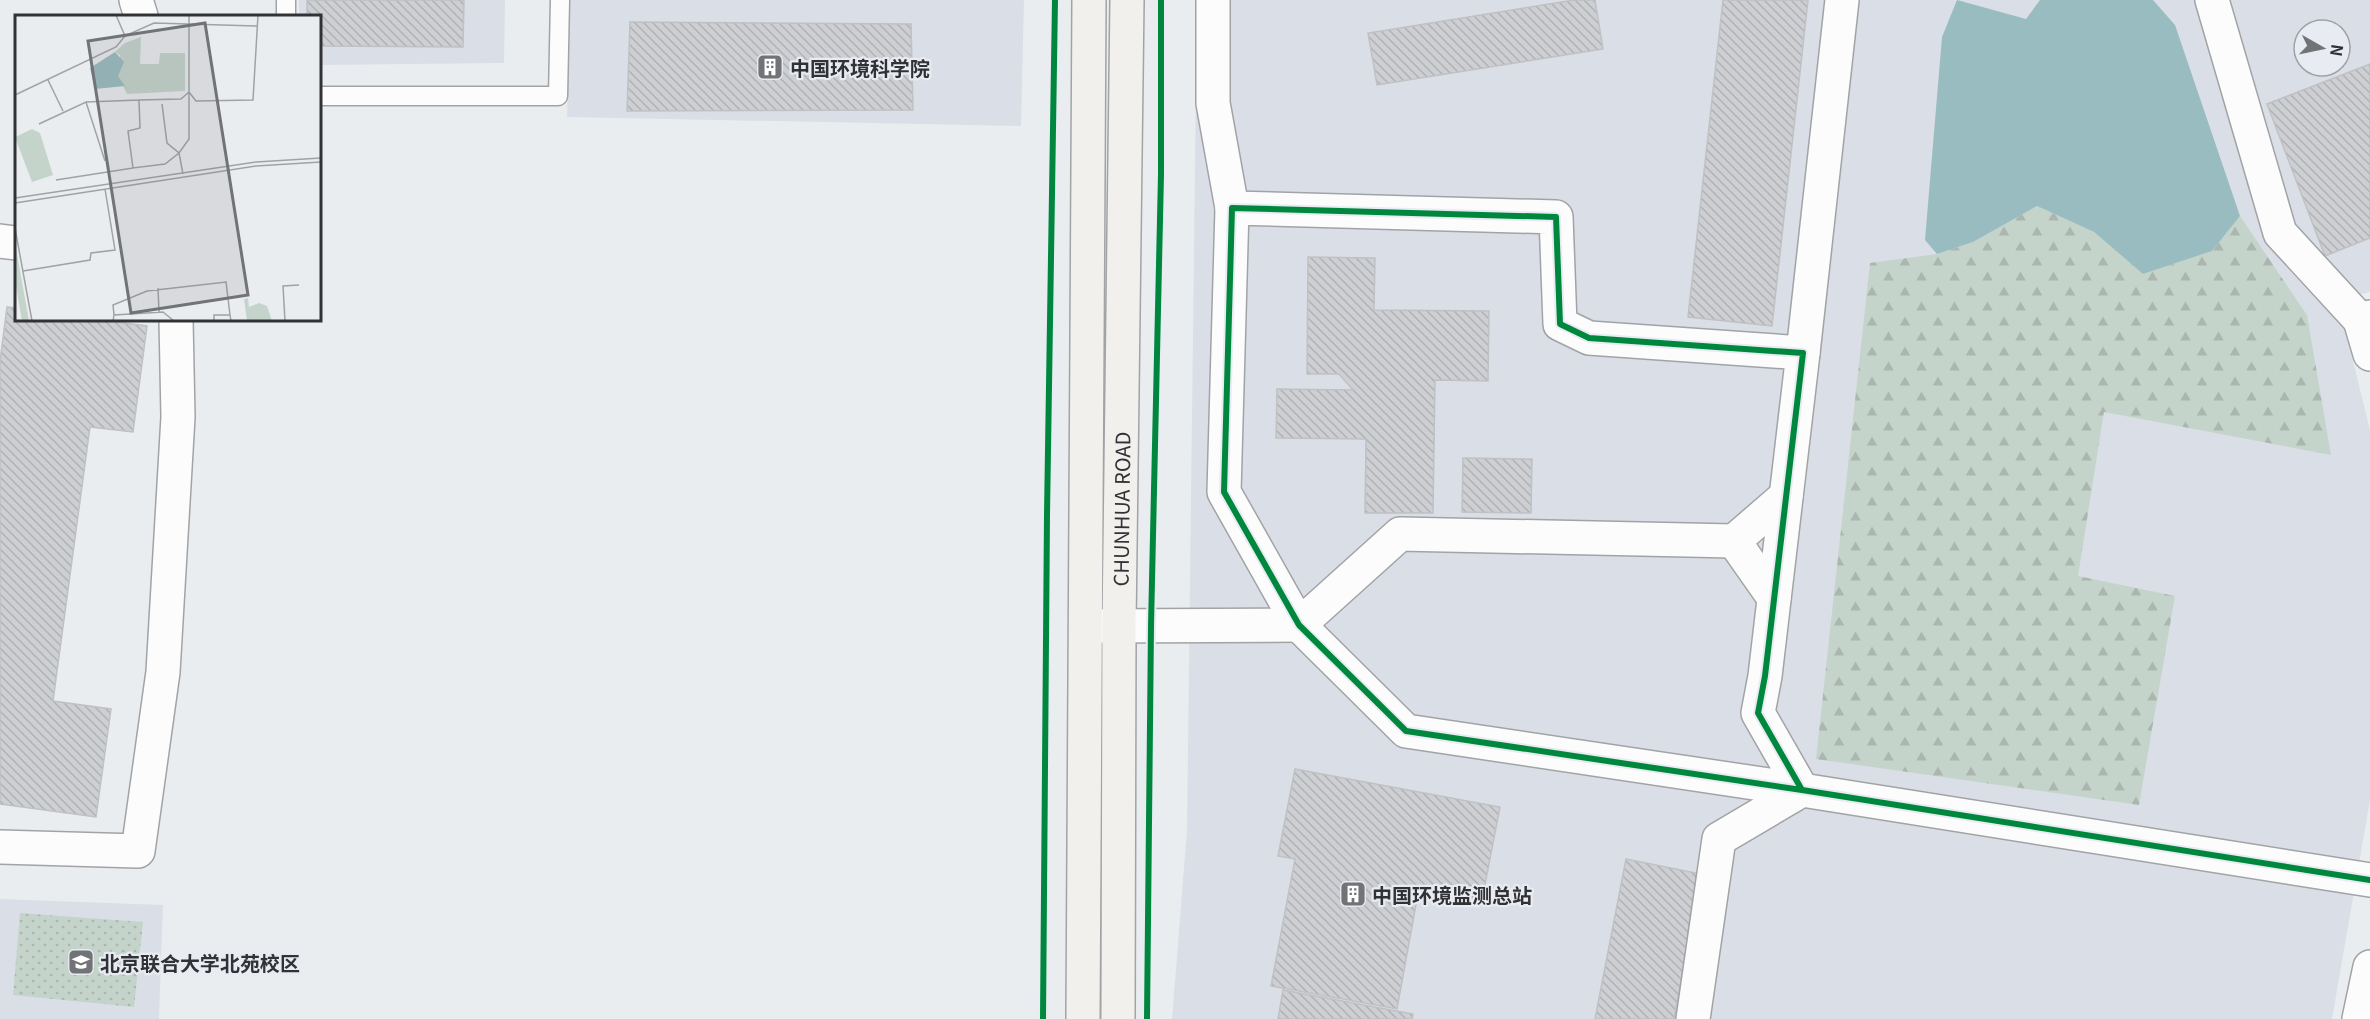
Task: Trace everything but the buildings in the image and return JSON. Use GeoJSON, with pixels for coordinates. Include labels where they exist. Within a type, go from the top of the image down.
{"type":"FeatureCollection","features":[{"type":"Feature","properties":{"kind":"street"},"geometry":{"type":"LineString","coordinates":[[136,0],[141,15]]}},
{"type":"Feature","properties":{"kind":"street","name":"CHUNHUA ROAD"},"geometry":{"type":"LineString","coordinates":[[1083,1019],[1089,0]]}},
{"type":"Feature","properties":{"kind":"street","name":"CHUNHUA ROAD"},"geometry":{"type":"LineString","coordinates":[[1118,1019],[1119,626],[1127,0]]}},
{"type":"Feature","properties":{"kind":"street"},"geometry":{"type":"LineString","coordinates":[[1213,0],[1213,103],[1232,208],[1224,492],[1299,625],[1406,730],[2370,880]]}},
{"type":"Feature","properties":{"kind":"street"},"geometry":{"type":"LineString","coordinates":[[1802,790],[1758,713],[1803,353],[1842,0]]}},
{"type":"Feature","properties":{"kind":"street"},"geometry":{"type":"LineString","coordinates":[[2212,0],[2280,232],[2365,319],[2370,354]]}},
{"type":"Feature","properties":{"kind":"street"},"geometry":{"type":"LineString","coordinates":[[1232,208],[1556,217],[1560,324],[1589,338],[1803,353]]}},
{"type":"Feature","properties":{"kind":"street"},"geometry":{"type":"LineString","coordinates":[[0,241],[15,243]]}},
{"type":"Feature","properties":{"kind":"street"},"geometry":{"type":"LineString","coordinates":[[0,847],[138,851],[163,672],[178,417],[176,321]]}},
{"type":"Feature","properties":{"kind":"street"},"geometry":{"type":"LineString","coordinates":[[1084,626],[1299,625],[1400,534],[1734,541],[1786,496]]}},
{"type":"Feature","properties":{"kind":"street"},"geometry":{"type":"LineString","coordinates":[[1734,541],[1774,598]]}},
{"type":"Feature","properties":{"kind":"street"},"geometry":{"type":"LineString","coordinates":[[1693,1019],[1719,839],[1802,790]]}},
{"type":"Feature","properties":{"kind":"street"},"geometry":{"type":"LineString","coordinates":[[2359,1019],[2370,967]]}},
{"type":"Feature","properties":{"kind":"lane"},"geometry":{"type":"LineString","coordinates":[[321,96],[558,96],[560,0]]}},
{"type":"Feature","properties":{"kind":"shaded area"},"geometry":{"type":"Polygon","coordinates":[[[299,0],[505,0],[504,63],[321,65],[321,15],[299,15],[299,0]]]}},
{"type":"Feature","properties":{"kind":"shaded area"},"geometry":{"type":"Polygon","coordinates":[[[570,0],[1024,0],[1021,126],[567,117],[570,0]]]}},
{"type":"Feature","properties":{"kind":"shaded area"},"geometry":{"type":"Polygon","coordinates":[[[1197,0],[2370,0],[2370,292],[2338,300],[2370,430],[2370,800],[2332,1019],[1172,1019],[1187,830],[1197,0]]]}},
{"type":"Feature","properties":{"kind":"shaded area","name":"北京联合大学北苑校区"},"geometry":{"type":"Polygon","coordinates":[[[0,899],[163,905],[159,1019],[0,1019],[0,899]]]}},
{"type":"Feature","properties":{"kind":"green space"},"geometry":{"type":"Polygon","coordinates":[[[2037,206],[2094,232],[2143,274],[2212,251],[2240,216],[2307,315],[2331,455],[2104,412],[2078,576],[2175,596],[2139,805],[1816,759],[1870,263],[1937,254],[1973,242],[2037,206]]]}},
{"type":"Feature","properties":{"kind":"green space"},"geometry":{"type":"Polygon","coordinates":[[[20,913],[143,922],[134,1007],[13,995],[20,913]]]}},
{"type":"Feature","properties":{"kind":"water"},"geometry":{"type":"Polygon","coordinates":[[[1957,0],[2026,19],[2040,0],[2153,0],[2175,25],[2240,216],[2212,251],[2143,274],[2094,232],[2037,206],[1973,242],[1937,254],[1925,240],[1942,37],[1957,0]]]}},
{"type":"Feature","properties":{"kind":"cycle path"},"geometry":{"type":"LineString","coordinates":[[1043,1019],[1047,514],[1055,0]]}},
{"type":"Feature","properties":{"kind":"cycle path"},"geometry":{"type":"LineString","coordinates":[[1147,1019],[1151,626],[1161,174],[1161,0]]}},
{"type":"Feature","properties":{"kind":"cycle path"},"geometry":{"type":"LineString","coordinates":[[1802,790],[1406,731],[1299,625],[1224,492],[1232,208],[1556,217],[1560,324],[1589,338],[1803,353],[1765,676],[1758,713],[1802,790],[2370,880]]}},
{"type":"Feature","properties":{"kind":"place","name":"中国环境科学院"},"geometry":{"type":"Point","coordinates":[770,67]}},
{"type":"Feature","properties":{"kind":"place","name":"中国环境监测总站"},"geometry":{"type":"Point","coordinates":[1353,894]}},
{"type":"Feature","properties":{"kind":"place","name":"北京联合大学北苑校区"},"geometry":{"type":"Point","coordinates":[81,962]}}]}
